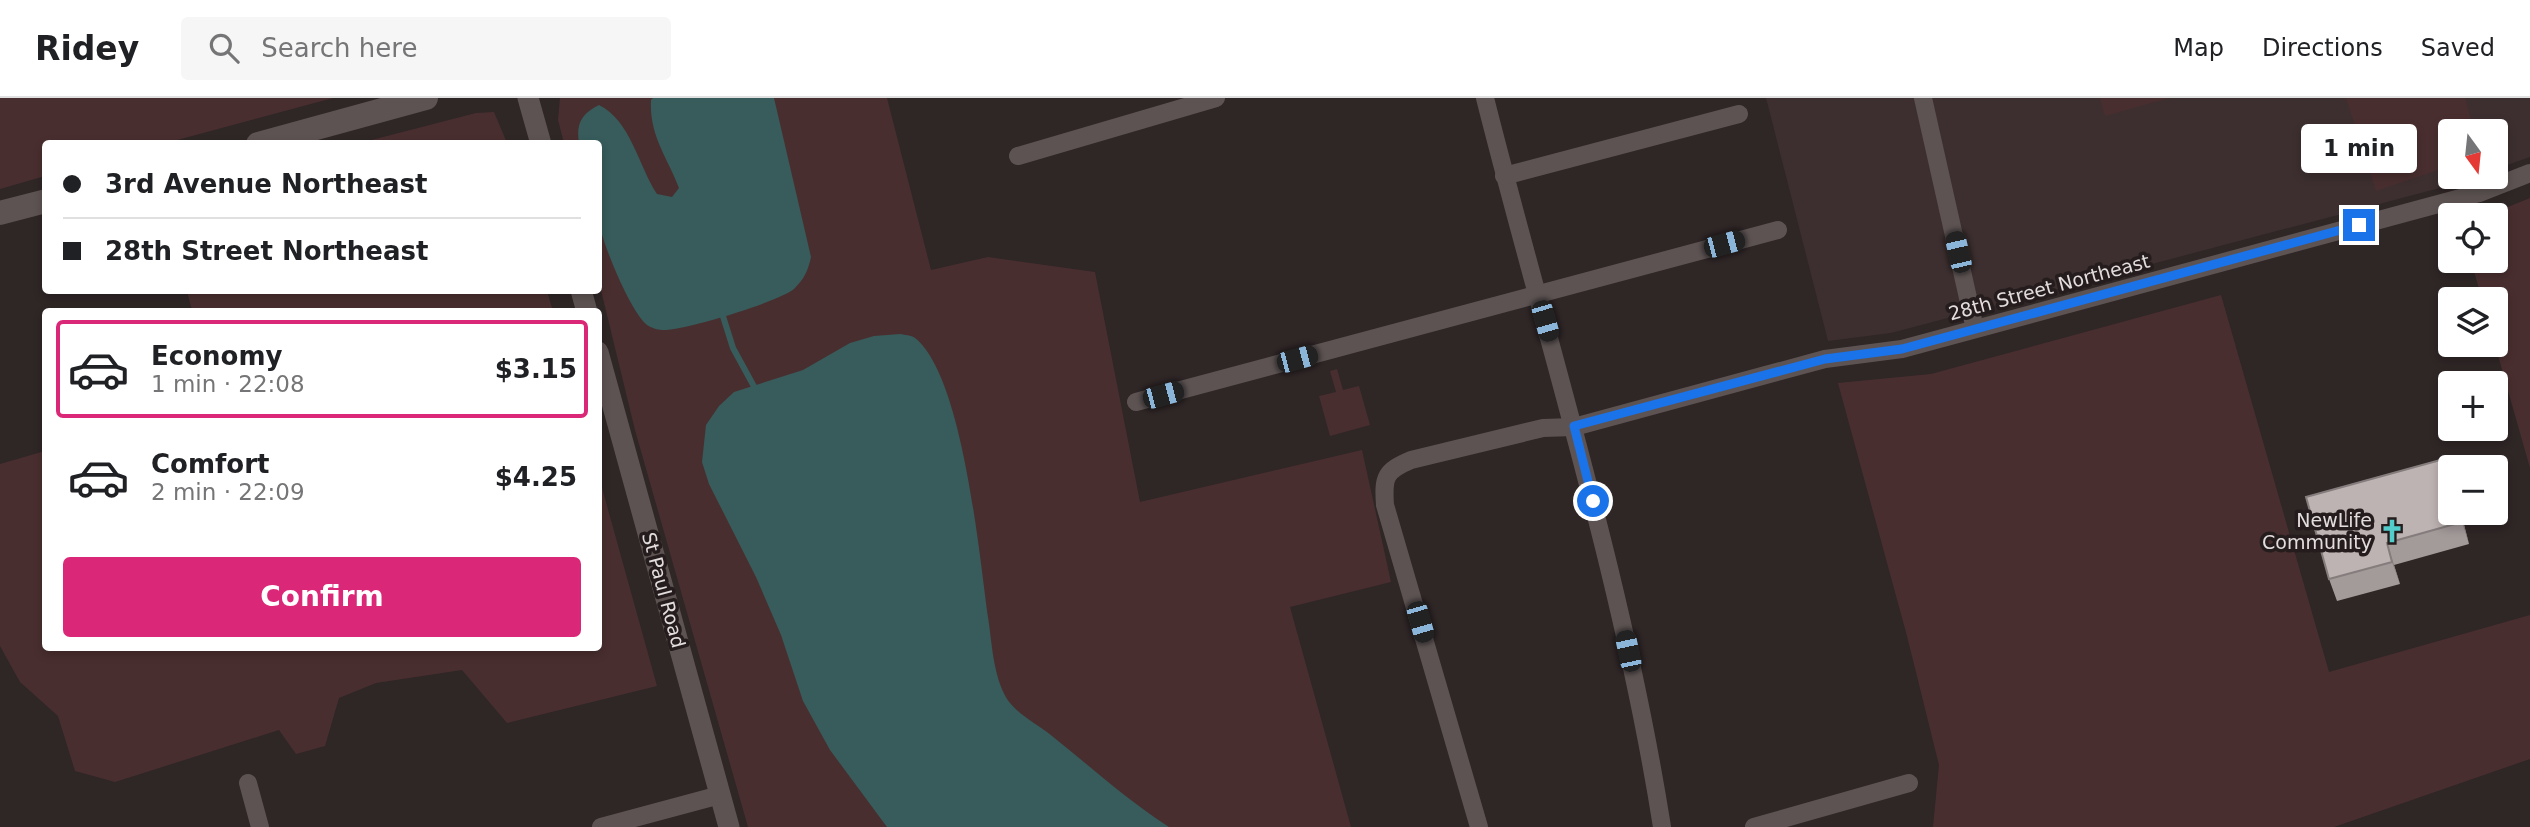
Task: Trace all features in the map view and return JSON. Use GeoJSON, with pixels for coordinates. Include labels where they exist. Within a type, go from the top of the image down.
{"type":"FeatureCollection","features":[{"type":"Feature","properties":{"kind":"main road"},"geometry":{"type":"LineString","coordinates":[[273,140],[426,98]]}},
{"type":"Feature","properties":{"kind":"main road"},"geometry":{"type":"LineString","coordinates":[[0,213],[42,202]]}},
{"type":"Feature","properties":{"kind":"street"},"geometry":{"type":"LineString","coordinates":[[528,98],[540,140]]}},
{"type":"Feature","properties":{"kind":"street"},"geometry":{"type":"LineString","coordinates":[[1018,156],[1216,98]]}},
{"type":"Feature","properties":{"kind":"street"},"geometry":{"type":"LineString","coordinates":[[1485,98],[1574,426],[1611,575],[1662,827]]}},
{"type":"Feature","properties":{"kind":"street"},"geometry":{"type":"LineString","coordinates":[[1923,98],[1975,329]]}},
{"type":"Feature","properties":{"kind":"street"},"geometry":{"type":"LineString","coordinates":[[1504,176],[1739,114]]}},
{"type":"Feature","properties":{"kind":"street","name":"28th Street Northeast"},"geometry":{"type":"LineString","coordinates":[[1479,827],[1385,505],[1384,479],[1394,467],[1411,460],[1542,428],[1574,426],[1825,359],[1902,349],[2479,193],[2530,173]]}},
{"type":"Feature","properties":{"kind":"street"},"geometry":{"type":"LineString","coordinates":[[1136,402],[1778,230]]}},
{"type":"Feature","properties":{"kind":"street","name":"St Paul Road"},"geometry":{"type":"LineString","coordinates":[[602,367],[729,827]]}},
{"type":"Feature","properties":{"kind":"street"},"geometry":{"type":"LineString","coordinates":[[248,783],[260,827]]}},
{"type":"Feature","properties":{"kind":"street"},"geometry":{"type":"LineString","coordinates":[[1754,827],[1909,783]]}},
{"type":"Feature","properties":{"kind":"street"},"geometry":{"type":"LineString","coordinates":[[601,827],[720,795]]}},
{"type":"Feature","properties":{"kind":"shaded area"},"geometry":{"type":"Polygon","coordinates":[[[0,98],[333,98],[177,140],[42,140],[42,177],[0,189],[0,98]]]}},
{"type":"Feature","properties":{"kind":"shaded area"},"geometry":{"type":"Polygon","coordinates":[[[560,98],[887,98],[931,270],[988,257],[1095,272],[1140,502],[1362,450],[1391,582],[1290,607],[1351,827],[748,827],[635,430],[602,294],[602,140],[563,140],[558,120],[560,98]]]}},
{"type":"Feature","properties":{"kind":"shaded area"},"geometry":{"type":"Polygon","coordinates":[[[1766,98],[2530,98],[2530,157],[2508,165],[2508,119],[2438,119],[2438,188],[1891,333],[1828,341],[1766,98]]]}},
{"type":"Feature","properties":{"kind":"shaded area"},"geometry":{"type":"Polygon","coordinates":[[[2100,98],[2169,98],[2105,116],[2100,98]]]}},
{"type":"Feature","properties":{"kind":"shaded area"},"geometry":{"type":"Polygon","coordinates":[[[2346,98],[2465,98],[2471,119],[2438,119],[2438,170],[2376,191],[2346,98]]]}},
{"type":"Feature","properties":{"kind":"shaded area"},"geometry":{"type":"Polygon","coordinates":[[[494,112],[506,140],[372,140],[476,113],[494,112]]]}},
{"type":"Feature","properties":{"kind":"shaded area"},"geometry":{"type":"Polygon","coordinates":[[[2530,198],[2530,468],[2508,391],[2508,371],[2502,371],[2498,357],[2508,357],[2508,287],[2479,287],[2474,273],[2508,273],[2508,207],[2530,198]]]}},
{"type":"Feature","properties":{"kind":"shaded area"},"geometry":{"type":"Polygon","coordinates":[[[188,294],[548,294],[552,308],[191,308],[188,294]]]}},
{"type":"Feature","properties":{"kind":"shaded area"},"geometry":{"type":"Polygon","coordinates":[[[2221,295],[2329,672],[2530,615],[2530,759],[2334,827],[1933,827],[1939,765],[1838,383],[1931,374],[2221,295]]]}},
{"type":"Feature","properties":{"kind":"shaded area"},"geometry":{"type":"Polygon","coordinates":[[[1337,369],[1343,390],[1359,386],[1370,425],[1330,436],[1319,396],[1336,392],[1330,371],[1337,369]]]}},
{"type":"Feature","properties":{"kind":"shaded area"},"geometry":{"type":"Polygon","coordinates":[[[42,452],[42,651],[602,651],[602,488],[657,686],[507,723],[462,670],[376,683],[339,698],[325,746],[296,754],[279,730],[115,782],[75,771],[58,716],[20,682],[0,646],[0,464],[42,452]]]}},
{"type":"Feature","properties":{"kind":"water"},"geometry":{"type":"Polygon","coordinates":[[[774,98],[811,257],[805,274],[794,289],[751,308],[673,329],[654,328],[640,317],[617,275],[602,234],[602,140],[579,140],[578,130],[581,120],[593,108],[599,105],[610,112],[633,145],[657,194],[672,197],[679,188],[656,135],[651,100],[774,98]]]}},
{"type":"Feature","properties":{"kind":"water"},"geometry":{"type":"Polygon","coordinates":[[[900,334],[915,338],[932,358],[957,426],[974,511],[994,659],[1002,690],[1022,715],[1169,827],[887,827],[830,750],[803,701],[781,635],[756,577],[709,484],[702,462],[706,425],[719,406],[734,392],[803,370],[850,343],[874,336],[900,334]]]}},
{"type":"Feature","properties":{"kind":"building","name":"NewLife Community"},"geometry":{"type":"Polygon","coordinates":[[[2438,461],[2438,525],[2451,525],[2387,543],[2392,562],[2329,579],[2306,497],[2438,461]]]}},
{"type":"Feature","properties":{"kind":"waterway"},"geometry":{"type":"LineString","coordinates":[[721,310],[733,348],[757,392]]}},
{"type":"Feature","properties":{"kind":"place","name":"NewLife Community"},"geometry":{"type":"Point","coordinates":[2392,531]}},
{"type":"Feature","properties":{"kind":"route"},"geometry":{"type":"LineString","coordinates":[[1593,501],[1574,426],[1825,359],[1902,349],[2359,225]]}}]}
